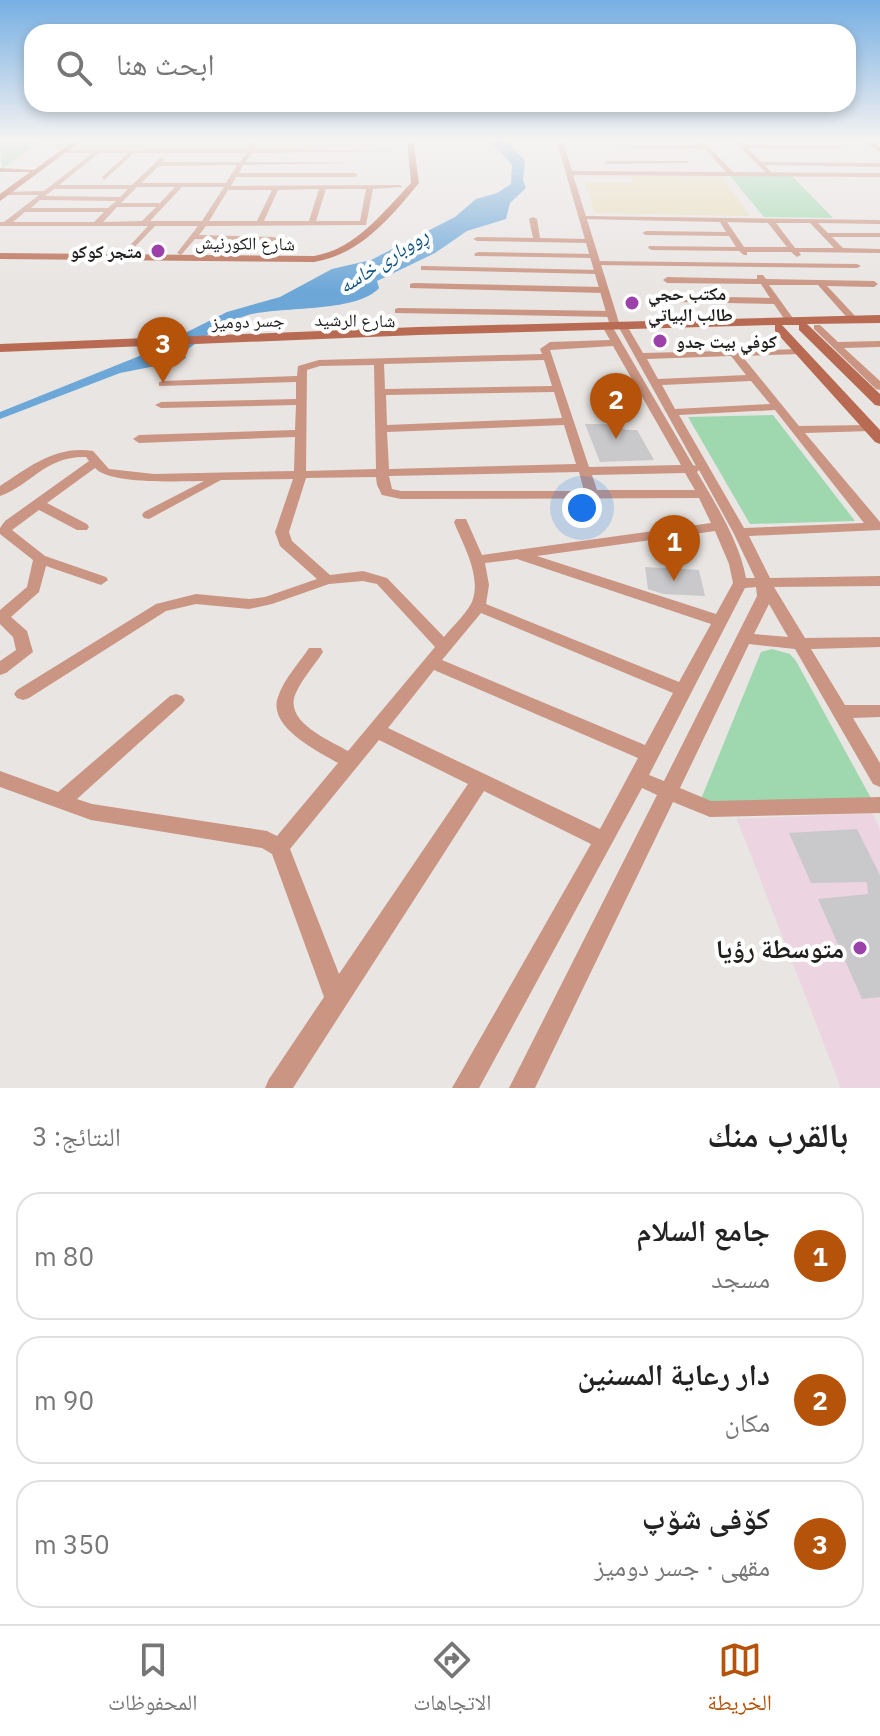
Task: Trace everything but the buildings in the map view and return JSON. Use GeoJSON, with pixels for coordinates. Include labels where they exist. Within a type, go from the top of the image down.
{"type":"FeatureCollection","features":[{"type":"Feature","properties":{"kind":"main road","name":"شارع الكورنيش"},"geometry":{"type":"LineString","coordinates":[[78,254],[329,253],[397,190]]}},
{"type":"Feature","properties":{"kind":"main road","name":"شارع الكورنيش"},"geometry":{"type":"LineString","coordinates":[[0,253],[314,259],[337,256],[347,250],[408,190]]}},
{"type":"Feature","properties":{"kind":"main road","name":"شارع الرشيد"},"geometry":{"type":"LineString","coordinates":[[797,328],[880,319]]}},
{"type":"Feature","properties":{"kind":"main road","name":"شارع الرشيد"},"geometry":{"type":"LineString","coordinates":[[305,337],[378,339],[615,328],[880,326]]}},
{"type":"Feature","properties":{"kind":"main road"},"geometry":{"type":"LineString","coordinates":[[797,328],[801,351],[875,433]]}},
{"type":"Feature","properties":{"kind":"main road"},"geometry":{"type":"LineString","coordinates":[[797,328],[878,394]]}},
{"type":"Feature","properties":{"kind":"main road","name":"جسر دوميز"},"geometry":{"type":"LineString","coordinates":[[96,344],[305,337]]}},
{"type":"Feature","properties":{"kind":"main road"},"geometry":{"type":"LineString","coordinates":[[0,341],[96,344]]}},
{"type":"Feature","properties":{"kind":"main road"},"geometry":{"type":"LineString","coordinates":[[0,348],[96,344]]}},
{"type":"Feature","properties":{"kind":"street"},"geometry":{"type":"LineString","coordinates":[[3,224],[49,190]]}},
{"type":"Feature","properties":{"kind":"street"},"geometry":{"type":"LineString","coordinates":[[78,198],[88,190]]}},
{"type":"Feature","properties":{"kind":"street"},"geometry":{"type":"LineString","coordinates":[[97,223],[130,190]]}},
{"type":"Feature","properties":{"kind":"street"},"geometry":{"type":"LineString","coordinates":[[128,252],[176,190]]}},
{"type":"Feature","properties":{"kind":"street"},"geometry":{"type":"LineString","coordinates":[[181,253],[226,190]]}},
{"type":"Feature","properties":{"kind":"street"},"geometry":{"type":"LineString","coordinates":[[260,223],[275,190]]}},
{"type":"Feature","properties":{"kind":"street"},"geometry":{"type":"LineString","coordinates":[[312,223],[322,190]]}},
{"type":"Feature","properties":{"kind":"street"},"geometry":{"type":"LineString","coordinates":[[3,224],[363,223],[369,190]]}},
{"type":"Feature","properties":{"kind":"street"},"geometry":{"type":"LineString","coordinates":[[576,190],[615,328],[636,359],[696,469],[740,532],[764,582],[880,779]]}},
{"type":"Feature","properties":{"kind":"street"},"geometry":{"type":"LineString","coordinates":[[2,192],[116,204]]}},
{"type":"Feature","properties":{"kind":"street"},"geometry":{"type":"LineString","coordinates":[[24,210],[116,204],[163,205]]}},
{"type":"Feature","properties":{"kind":"street"},"geometry":{"type":"LineString","coordinates":[[584,218],[880,222]]}},
{"type":"Feature","properties":{"kind":"street"},"geometry":{"type":"LineString","coordinates":[[533,219],[537,240]]}},
{"type":"Feature","properties":{"kind":"street"},"geometry":{"type":"LineString","coordinates":[[640,219],[677,304],[776,301]]}},
{"type":"Feature","properties":{"kind":"street"},"geometry":{"type":"LineString","coordinates":[[722,220],[797,328],[836,345],[880,344]]}},
{"type":"Feature","properties":{"kind":"street"},"geometry":{"type":"LineString","coordinates":[[770,220],[806,266]]}},
{"type":"Feature","properties":{"kind":"street"},"geometry":{"type":"LineString","coordinates":[[812,221],[877,287]]}},
{"type":"Feature","properties":{"kind":"street"},"geometry":{"type":"LineString","coordinates":[[262,255],[286,223]]}},
{"type":"Feature","properties":{"kind":"street"},"geometry":{"type":"LineString","coordinates":[[646,233],[731,234]]}},
{"type":"Feature","properties":{"kind":"street"},"geometry":{"type":"LineString","coordinates":[[826,235],[880,235]]}},
{"type":"Feature","properties":{"kind":"street"},"geometry":{"type":"LineString","coordinates":[[193,237],[274,239]]}},
{"type":"Feature","properties":{"kind":"street"},"geometry":{"type":"LineString","coordinates":[[477,239],[589,241]]}},
{"type":"Feature","properties":{"kind":"street"},"geometry":{"type":"LineString","coordinates":[[652,248],[880,251]]}},
{"type":"Feature","properties":{"kind":"street"},"geometry":{"type":"LineString","coordinates":[[478,254],[596,263]]}},
{"type":"Feature","properties":{"kind":"street"},"geometry":{"type":"LineString","coordinates":[[424,268],[596,263],[857,266]]}},
{"type":"Feature","properties":{"kind":"street"},"geometry":{"type":"LineString","coordinates":[[667,280],[877,287]]}},
{"type":"Feature","properties":{"kind":"street"},"geometry":{"type":"LineString","coordinates":[[820,283],[854,320]]}},
{"type":"Feature","properties":{"kind":"street"},"geometry":{"type":"LineString","coordinates":[[413,286],[604,290]]}},
{"type":"Feature","properties":{"kind":"street"},"geometry":{"type":"LineString","coordinates":[[398,311],[615,328]]}},
{"type":"Feature","properties":{"kind":"street"},"geometry":{"type":"LineString","coordinates":[[592,494],[545,349],[615,328]]}},
{"type":"Feature","properties":{"kind":"street"},"geometry":{"type":"LineString","coordinates":[[836,345],[878,394]]}},
{"type":"Feature","properties":{"kind":"street"},"geometry":{"type":"LineString","coordinates":[[636,359],[801,351]]}},
{"type":"Feature","properties":{"kind":"street"},"geometry":{"type":"LineString","coordinates":[[734,353],[877,526]]}},
{"type":"Feature","properties":{"kind":"street"},"geometry":{"type":"LineString","coordinates":[[327,580],[285,543],[282,532],[300,476],[302,368],[312,363],[548,357]]}},
{"type":"Feature","properties":{"kind":"street"},"geometry":{"type":"LineString","coordinates":[[465,1088],[604,841],[681,689],[740,583],[739,568],[701,494],[696,469],[673,412],[656,382],[636,359]]}},
{"type":"Feature","properties":{"kind":"street"},"geometry":{"type":"LineString","coordinates":[[379,361],[383,489],[393,494],[701,494]]}},
{"type":"Feature","properties":{"kind":"street"},"geometry":{"type":"LineString","coordinates":[[656,382],[754,378]]}},
{"type":"Feature","properties":{"kind":"street"},"geometry":{"type":"LineString","coordinates":[[163,384],[302,379]]}},
{"type":"Feature","properties":{"kind":"street"},"geometry":{"type":"LineString","coordinates":[[380,392],[558,389]]}},
{"type":"Feature","properties":{"kind":"street"},"geometry":{"type":"LineString","coordinates":[[161,405],[302,402]]}},
{"type":"Feature","properties":{"kind":"street"},"geometry":{"type":"LineString","coordinates":[[673,412],[778,407]]}},
{"type":"Feature","properties":{"kind":"street"},"geometry":{"type":"LineString","coordinates":[[380,429],[569,421]]}},
{"type":"Feature","properties":{"kind":"street"},"geometry":{"type":"LineString","coordinates":[[796,430],[875,433]]}},
{"type":"Feature","properties":{"kind":"street"},"geometry":{"type":"LineString","coordinates":[[139,439],[300,433]]}},
{"type":"Feature","properties":{"kind":"street"},"geometry":{"type":"LineString","coordinates":[[0,492],[63,453],[89,454],[105,472],[135,477],[218,478],[382,471],[696,469]]}},
{"type":"Feature","properties":{"kind":"street"},"geometry":{"type":"LineString","coordinates":[[96,462],[5,531],[40,559],[101,580]]}},
{"type":"Feature","properties":{"kind":"street"},"geometry":{"type":"LineString","coordinates":[[149,515],[218,478]]}},
{"type":"Feature","properties":{"kind":"street"},"geometry":{"type":"LineString","coordinates":[[38,504],[82,527]]}},
{"type":"Feature","properties":{"kind":"street"},"geometry":{"type":"LineString","coordinates":[[279,848],[478,606],[484,593],[476,560],[461,522]]}},
{"type":"Feature","properties":{"kind":"street"},"geometry":{"type":"LineString","coordinates":[[476,560],[719,526]]}},
{"type":"Feature","properties":{"kind":"street"},"geometry":{"type":"LineString","coordinates":[[740,532],[877,526]]}},
{"type":"Feature","properties":{"kind":"street"},"geometry":{"type":"LineString","coordinates":[[515,554],[719,621]]}},
{"type":"Feature","properties":{"kind":"street"},"geometry":{"type":"LineString","coordinates":[[0,669],[25,652],[21,635],[2,617],[34,589],[40,559]]}},
{"type":"Feature","properties":{"kind":"street"},"geometry":{"type":"LineString","coordinates":[[23,694],[161,607],[196,599],[249,604],[267,601],[327,580],[363,576],[382,581],[445,648]]}},
{"type":"Feature","properties":{"kind":"street"},"geometry":{"type":"LineString","coordinates":[[740,583],[880,581]]}},
{"type":"Feature","properties":{"kind":"street"},"geometry":{"type":"LineString","coordinates":[[522,1088],[762,604],[764,582]]}},
{"type":"Feature","properties":{"kind":"street"},"geometry":{"type":"LineString","coordinates":[[478,606],[681,689]]}},
{"type":"Feature","properties":{"kind":"street"},"geometry":{"type":"LineString","coordinates":[[744,638],[801,644],[880,642]]}},
{"type":"Feature","properties":{"kind":"street"},"geometry":{"type":"LineString","coordinates":[[315,652],[285,700],[285,712],[291,723],[351,761]]}},
{"type":"Feature","properties":{"kind":"street"},"geometry":{"type":"LineString","coordinates":[[433,663],[650,755]]}},
{"type":"Feature","properties":{"kind":"street"},"geometry":{"type":"LineString","coordinates":[[62,800],[176,700]]}},
{"type":"Feature","properties":{"kind":"street"},"geometry":{"type":"LineString","coordinates":[[842,712],[880,711]]}},
{"type":"Feature","properties":{"kind":"street"},"geometry":{"type":"LineString","coordinates":[[375,730],[604,841]]}},
{"type":"Feature","properties":{"kind":"street"},"geometry":{"type":"LineString","coordinates":[[637,778],[710,809],[880,805]]}},
{"type":"Feature","properties":{"kind":"street"},"geometry":{"type":"LineString","coordinates":[[0,779],[91,812],[267,840],[279,848],[337,999]]}},
{"type":"Feature","properties":{"kind":"street"},"geometry":{"type":"LineString","coordinates":[[287,1082],[337,999],[480,781]]}},
{"type":"Feature","properties":{"kind":"shaded area"},"geometry":{"type":"Polygon","coordinates":[[[872,813],[880,829],[880,1088],[841,1088],[737,819],[872,813]]]}},
{"type":"Feature","properties":{"kind":"green space"},"geometry":{"type":"Polygon","coordinates":[[[741,190],[805,190],[833,218],[764,217],[741,190]]]}},
{"type":"Feature","properties":{"kind":"green space"},"geometry":{"type":"Polygon","coordinates":[[[773,415],[855,521],[750,524],[688,417],[773,415]]]}},
{"type":"Feature","properties":{"kind":"green space"},"geometry":{"type":"Polygon","coordinates":[[[772,649],[790,654],[796,661],[872,800],[699,804],[761,652],[772,649]]]}},
{"type":"Feature","properties":{"kind":"sand"},"geometry":{"type":"Polygon","coordinates":[[[587,190],[731,190],[750,216],[595,213],[587,190]]]}},
{"type":"Feature","properties":{"kind":"water","name":"ڕووباری خاسە"},"geometry":{"type":"Polygon","coordinates":[[[502,190],[524,190],[510,203],[506,219],[467,231],[435,253],[377,281],[379,288],[368,296],[337,305],[248,315],[207,336],[184,352],[186,358],[181,361],[120,373],[0,419],[0,412],[137,357],[227,312],[280,297],[332,269],[371,260],[455,217],[476,199],[502,190]]]}},
{"type":"Feature","properties":{"kind":"place","name":"متجر كوكو"},"geometry":{"type":"Point","coordinates":[158,251]}},
{"type":"Feature","properties":{"kind":"place","name":"مكتب حجي طالب البياتي"},"geometry":{"type":"Point","coordinates":[632,303]}},
{"type":"Feature","properties":{"kind":"place","name":"كوفي بيت جدو"},"geometry":{"type":"Point","coordinates":[660,341]}},
{"type":"Feature","properties":{"kind":"place","name":"کۆفی شۆپ"},"geometry":{"type":"Point","coordinates":[163,383]}},
{"type":"Feature","properties":{"kind":"place","name":"دار رعاية المسنين"},"geometry":{"type":"Point","coordinates":[616,439]}},
{"type":"Feature","properties":{"kind":"place","name":"جامع السلام"},"geometry":{"type":"Point","coordinates":[674,581]}},
{"type":"Feature","properties":{"kind":"place","name":"متوسطة رؤيا"},"geometry":{"type":"Point","coordinates":[860,948]}}]}
